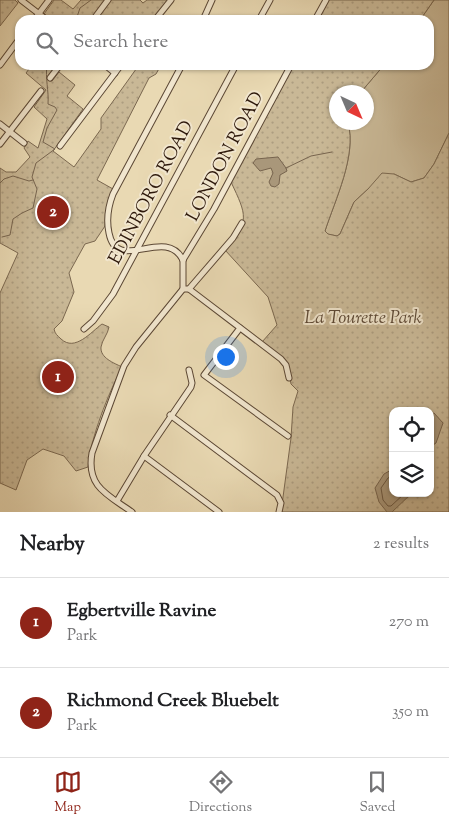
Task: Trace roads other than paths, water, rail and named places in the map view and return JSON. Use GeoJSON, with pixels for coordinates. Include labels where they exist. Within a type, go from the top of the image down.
{"type":"FeatureCollection","features":[{"type":"Feature","properties":{"kind":"street"},"geometry":{"type":"LineString","coordinates":[[21,0],[41,15]]}},
{"type":"Feature","properties":{"kind":"street"},"geometry":{"type":"LineString","coordinates":[[39,13],[49,0]]}},
{"type":"Feature","properties":{"kind":"street"},"geometry":{"type":"LineString","coordinates":[[97,15],[108,0]]}},
{"type":"Feature","properties":{"kind":"street"},"geometry":{"type":"LineString","coordinates":[[160,15],[171,0]]}},
{"type":"Feature","properties":{"kind":"street"},"geometry":{"type":"LineString","coordinates":[[205,15],[212,0]]}},
{"type":"Feature","properties":{"kind":"street"},"geometry":{"type":"LineString","coordinates":[[262,15],[270,0]]}},
{"type":"Feature","properties":{"kind":"street"},"geometry":{"type":"LineString","coordinates":[[318,15],[326,0]]}},
{"type":"Feature","properties":{"kind":"street"},"geometry":{"type":"LineString","coordinates":[[0,65],[15,45]]}},
{"type":"Feature","properties":{"kind":"street"},"geometry":{"type":"LineString","coordinates":[[50,78],[56,70]]}},
{"type":"Feature","properties":{"kind":"street"},"geometry":{"type":"LineString","coordinates":[[111,70],[115,73]]}},
{"type":"Feature","properties":{"kind":"street"},"geometry":{"type":"LineString","coordinates":[[60,146],[117,70]]}},
{"type":"Feature","properties":{"kind":"street"},"geometry":{"type":"LineString","coordinates":[[179,70],[110,202],[107,225],[111,240],[120,250],[130,251],[165,246],[175,250],[183,260],[186,289],[281,359],[286,365],[289,378]]}},
{"type":"Feature","properties":{"kind":"street","name":"EDINBORO ROAD"},"geometry":{"type":"LineString","coordinates":[[84,329],[94,321],[113,294],[233,70]]}},
{"type":"Feature","properties":{"kind":"street","name":"LONDON ROAD"},"geometry":{"type":"LineString","coordinates":[[183,260],[226,187],[288,70]]}},
{"type":"Feature","properties":{"kind":"street"},"geometry":{"type":"LineString","coordinates":[[0,144],[41,91]]}},
{"type":"Feature","properties":{"kind":"street"},"geometry":{"type":"LineString","coordinates":[[0,124],[24,143]]}},
{"type":"Feature","properties":{"kind":"street"},"geometry":{"type":"LineString","coordinates":[[132,512],[105,494],[96,484],[91,465],[92,453],[120,376],[136,347],[186,289],[234,238],[242,223]]}},
{"type":"Feature","properties":{"kind":"street"},"geometry":{"type":"LineString","coordinates":[[240,328],[204,375],[288,436]]}},
{"type":"Feature","properties":{"kind":"street"},"geometry":{"type":"LineString","coordinates":[[116,501],[170,415],[191,387],[192,382],[189,370]]}},
{"type":"Feature","properties":{"kind":"street"},"geometry":{"type":"LineString","coordinates":[[170,415],[278,495],[281,503],[279,512]]}},
{"type":"Feature","properties":{"kind":"street"},"geometry":{"type":"LineString","coordinates":[[144,456],[219,512]]}},
{"type":"Feature","properties":{"kind":"water"},"geometry":{"type":"Polygon","coordinates":[[[278,157],[287,171],[280,175],[279,184],[275,187],[271,186],[269,182],[273,173],[271,168],[260,171],[253,163],[256,159],[278,157]]]}},
{"type":"Feature","properties":{"kind":"water"},"geometry":{"type":"Polygon","coordinates":[[[434,413],[443,423],[434,444],[434,413]]]}},
{"type":"Feature","properties":{"kind":"water"},"geometry":{"type":"Polygon","coordinates":[[[389,471],[389,497],[408,497],[392,512],[387,512],[379,502],[375,488],[384,474],[389,471]]]}},
{"type":"Feature","properties":{"kind":"waterway"},"geometry":{"type":"LineString","coordinates":[[78,15],[80,8],[91,0]]}},
{"type":"Feature","properties":{"kind":"waterway"},"geometry":{"type":"LineString","coordinates":[[2,237],[10,235],[13,219],[33,208],[37,189],[32,177],[36,163],[55,149],[43,142],[47,128],[57,110],[48,104],[46,70]]}},
{"type":"Feature","properties":{"kind":"waterway"},"geometry":{"type":"LineString","coordinates":[[286,168],[311,156],[332,152]]}},
{"type":"Feature","properties":{"kind":"waterway"},"geometry":{"type":"LineString","coordinates":[[0,183],[4,179],[13,176],[29,181],[33,180]]}},
{"type":"Feature","properties":{"kind":"place","name":"Richmond Creek Bluebelt"},"geometry":{"type":"Point","coordinates":[53,212]}},
{"type":"Feature","properties":{"kind":"place","name":"Egbertville Ravine"},"geometry":{"type":"Point","coordinates":[58,377]}},
{"type":"Feature","properties":{"kind":"park label","name":"La Tourette Park"},"geometry":{"type":"Point","coordinates":[363,319]}}]}
